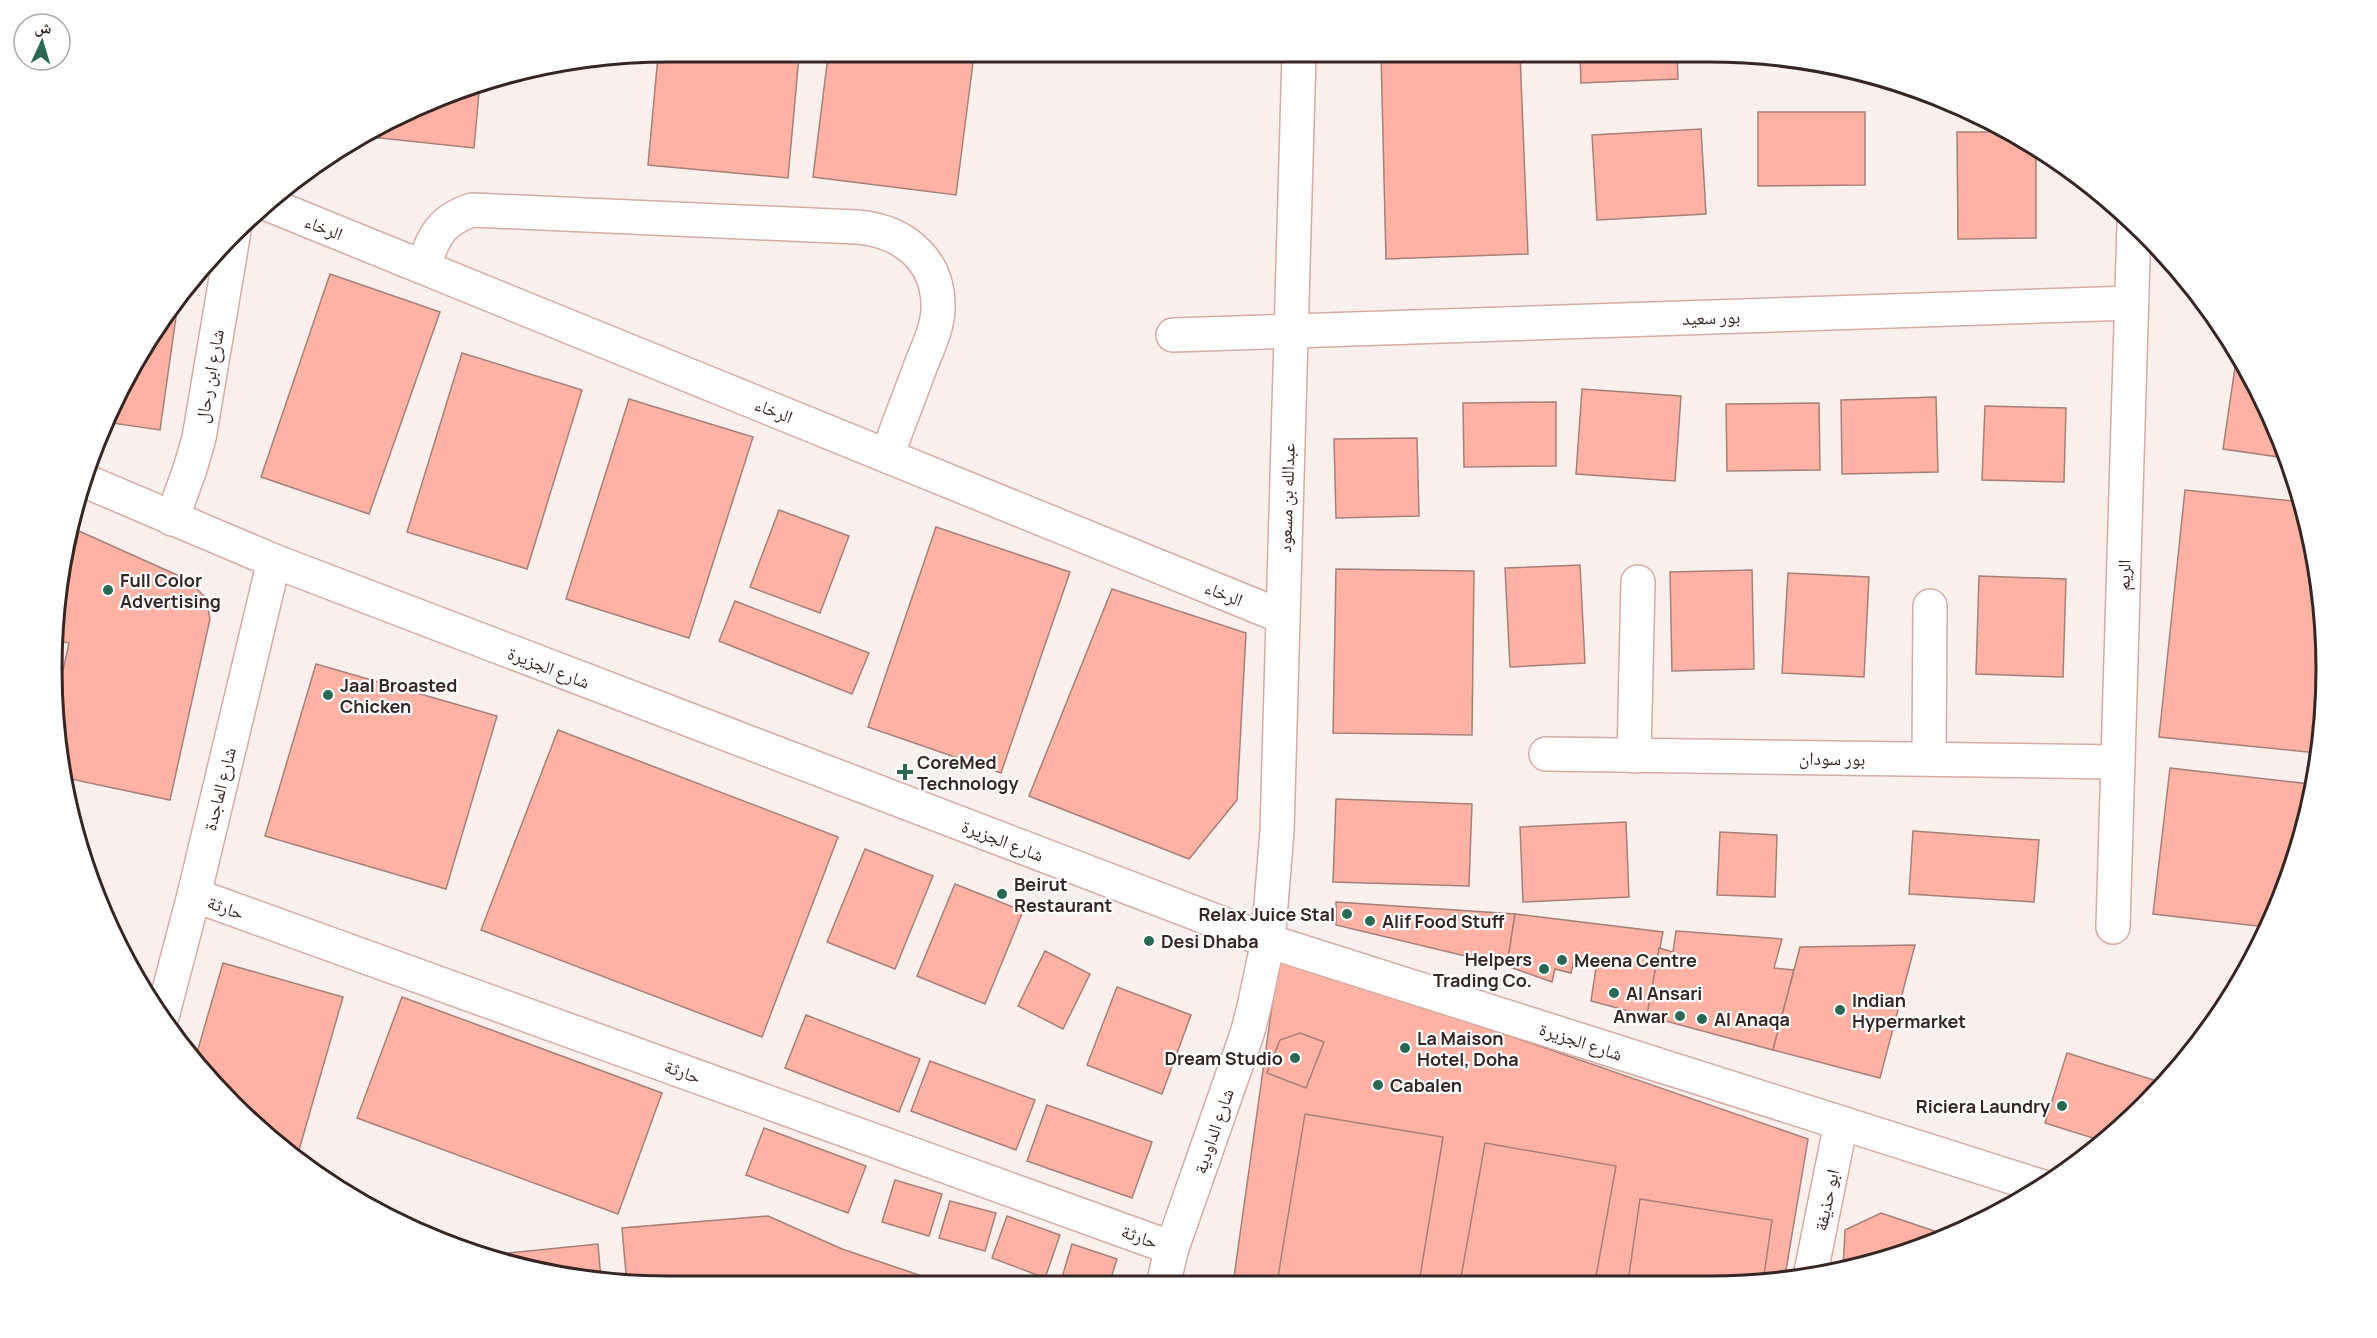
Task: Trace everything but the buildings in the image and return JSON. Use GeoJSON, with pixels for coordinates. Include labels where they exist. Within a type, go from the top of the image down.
{"type":"FeatureCollection","features":[{"type":"Feature","properties":{"kind":"street","name":"عبدالله بن مسعود"},"geometry":{"type":"LineString","coordinates":[[1268,942],[1277,831],[1299,61]]}},
{"type":"Feature","properties":{"kind":"street","name":"الرخاء"},"geometry":{"type":"LineString","coordinates":[[274,207],[1283,617]]}},
{"type":"Feature","properties":{"kind":"street"},"geometry":{"type":"LineString","coordinates":[[423,267],[440,228],[449,220],[472,210],[856,226],[875,228],[892,234],[909,244],[922,256],[937,290],[938,309],[929,344],[886,456]]}},
{"type":"Feature","properties":{"kind":"street","name":"الريم"},"geometry":{"type":"LineString","coordinates":[[2113,927],[2134,235]]}},
{"type":"Feature","properties":{"kind":"street","name":"شارع ابن رحال"},"geometry":{"type":"LineString","coordinates":[[172,519],[199,438],[231,247]]}},
{"type":"Feature","properties":{"kind":"street","name":"بور سعيد"},"geometry":{"type":"LineString","coordinates":[[1173,334],[2131,303]]}},
{"type":"Feature","properties":{"kind":"street","name":"شارع الجزيرة"},"geometry":{"type":"LineString","coordinates":[[91,484],[274,561],[1268,942],[2031,1183]]}},
{"type":"Feature","properties":{"kind":"street","name":"شارع الماجدة"},"geometry":{"type":"LineString","coordinates":[[164,1008],[194,895],[274,561]]}},
{"type":"Feature","properties":{"kind":"street"},"geometry":{"type":"LineString","coordinates":[[1634,756],[1638,582]]}},
{"type":"Feature","properties":{"kind":"street"},"geometry":{"type":"LineString","coordinates":[[1929,759],[1930,606]]}},
{"type":"Feature","properties":{"kind":"street","name":"بور سودان"},"geometry":{"type":"LineString","coordinates":[[1546,754],[2118,762]]}},
{"type":"Feature","properties":{"kind":"street","name":"حارثة"},"geometry":{"type":"LineString","coordinates":[[194,895],[1172,1248]]}},
{"type":"Feature","properties":{"kind":"street","name":"شارع الداودية"},"geometry":{"type":"LineString","coordinates":[[1165,1276],[1172,1248],[1247,1034],[1268,942]]}},
{"type":"Feature","properties":{"kind":"street","name":"ابو حذيفة"},"geometry":{"type":"LineString","coordinates":[[1812,1267],[1841,1123]]}},
{"type":"Feature","properties":{"kind":"place","name":"Full Color Advertising"},"geometry":{"type":"Point","coordinates":[108,590]}},
{"type":"Feature","properties":{"kind":"place","name":"Jaal Broasted Chicken"},"geometry":{"type":"Point","coordinates":[328,695]}},
{"type":"Feature","properties":{"kind":"place","name":"CoreMed Technology"},"geometry":{"type":"Point","coordinates":[905,772]}},
{"type":"Feature","properties":{"kind":"place","name":"Beirut Restaurant"},"geometry":{"type":"Point","coordinates":[1002,894]}},
{"type":"Feature","properties":{"kind":"place","name":"Relax Juice Stal"},"geometry":{"type":"Point","coordinates":[1347,914]}},
{"type":"Feature","properties":{"kind":"place","name":"Alif Food Stuff"},"geometry":{"type":"Point","coordinates":[1370,921]}},
{"type":"Feature","properties":{"kind":"place","name":"Desi Dhaba"},"geometry":{"type":"Point","coordinates":[1149,941]}},
{"type":"Feature","properties":{"kind":"place","name":"Meena Centre"},"geometry":{"type":"Point","coordinates":[1562,960]}},
{"type":"Feature","properties":{"kind":"place","name":"Helpers Trading Co."},"geometry":{"type":"Point","coordinates":[1544,969]}},
{"type":"Feature","properties":{"kind":"place","name":"Al Ansari"},"geometry":{"type":"Point","coordinates":[1614,993]}},
{"type":"Feature","properties":{"kind":"place","name":"Indian Hypermarket"},"geometry":{"type":"Point","coordinates":[1840,1010]}},
{"type":"Feature","properties":{"kind":"place","name":"Anwar"},"geometry":{"type":"Point","coordinates":[1680,1016]}},
{"type":"Feature","properties":{"kind":"place","name":"Al Anaqa"},"geometry":{"type":"Point","coordinates":[1702,1019]}},
{"type":"Feature","properties":{"kind":"place","name":"La Maison Hotel, Doha"},"geometry":{"type":"Point","coordinates":[1405,1048]}},
{"type":"Feature","properties":{"kind":"place","name":"Dream Studio"},"geometry":{"type":"Point","coordinates":[1295,1058]}},
{"type":"Feature","properties":{"kind":"place","name":"Cabalen"},"geometry":{"type":"Point","coordinates":[1378,1085]}},
{"type":"Feature","properties":{"kind":"place","name":"Riciera Laundry"},"geometry":{"type":"Point","coordinates":[2062,1106]}}]}
